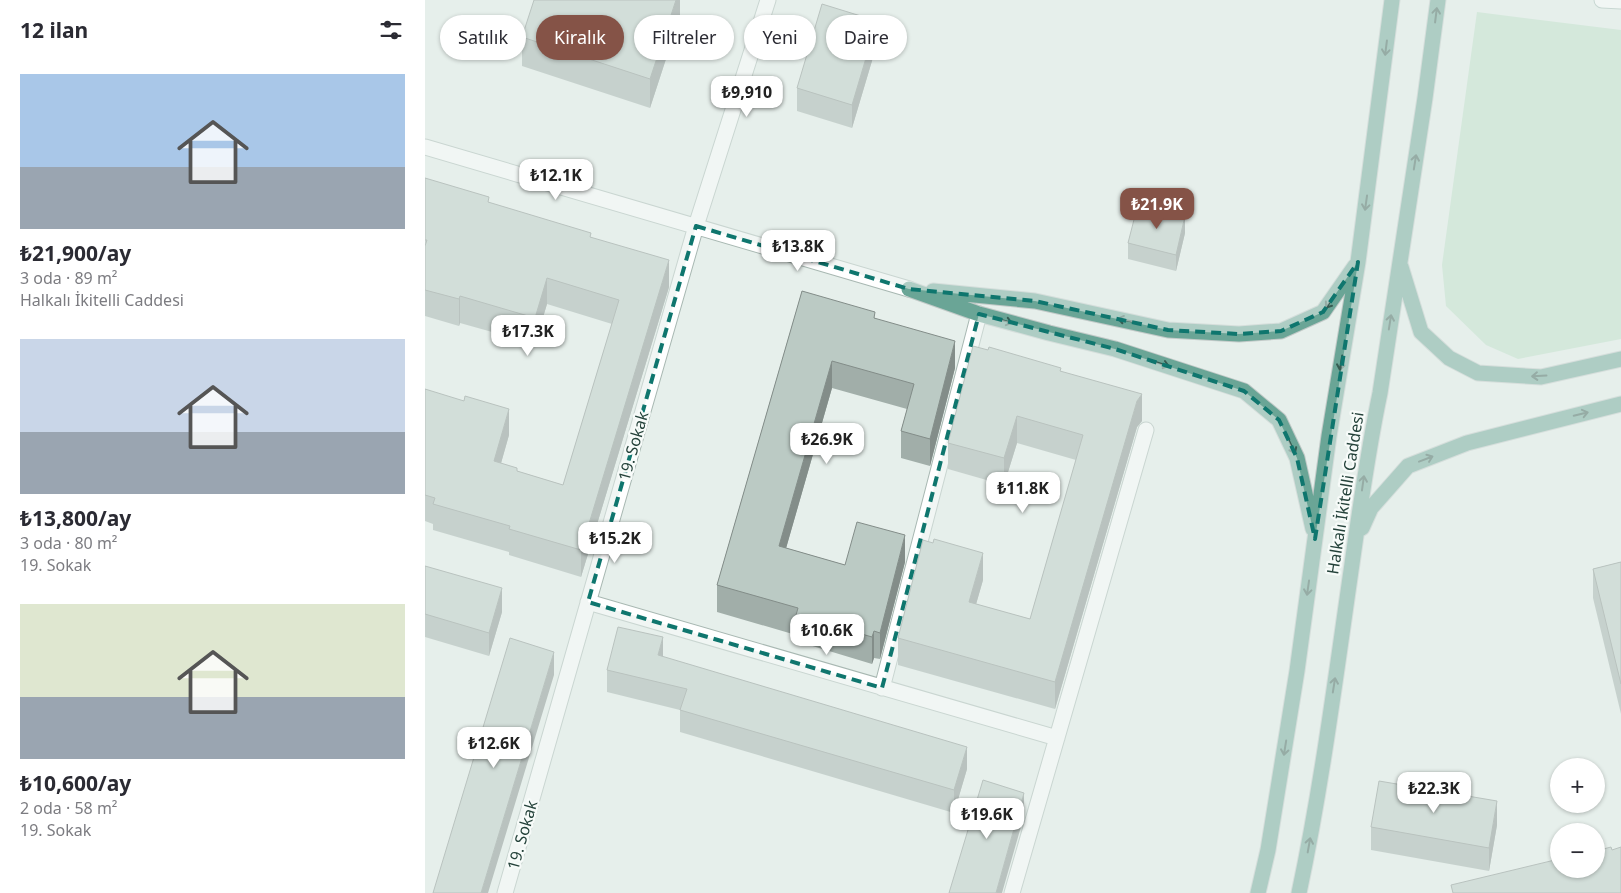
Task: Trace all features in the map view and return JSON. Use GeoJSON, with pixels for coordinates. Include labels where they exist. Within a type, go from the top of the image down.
{"type":"FeatureCollection","features":[{"type":"Feature","properties":{"kind":"main road","name":"Halkalı İkitelli Caddesi"},"geometry":{"type":"LineString","coordinates":[[1258,893],[1268,850],[1293,700],[1329,436],[1358,262],[1392,0]]}},
{"type":"Feature","properties":{"kind":"main road","name":"Halkalı İkitelli Caddesi"},"geometry":{"type":"LineString","coordinates":[[1299,893],[1309,847],[1369,441],[1379,393],[1400,263],[1438,0]]}},
{"type":"Feature","properties":{"kind":"main road"},"geometry":{"type":"LineString","coordinates":[[909,289],[1035,301],[1168,330],[1239,334],[1281,331],[1323,312],[1358,262]]}},
{"type":"Feature","properties":{"kind":"main road"},"geometry":{"type":"LineString","coordinates":[[1400,263],[1421,332],[1449,358],[1478,373],[1541,377],[1621,359]]}},
{"type":"Feature","properties":{"kind":"main road"},"geometry":{"type":"LineString","coordinates":[[909,289],[979,314],[1115,348],[1244,391],[1279,420],[1297,458],[1315,539]]}},
{"type":"Feature","properties":{"kind":"main road"},"geometry":{"type":"LineString","coordinates":[[1354,548],[1371,508],[1408,466],[1467,443],[1621,404]]}},
{"type":"Feature","properties":{"kind":"street","name":"19. Sokak"},"geometry":{"type":"LineString","coordinates":[[505,893],[696,226],[768,0]]}},
{"type":"Feature","properties":{"kind":"street"},"geometry":{"type":"LineString","coordinates":[[1602,0],[1621,1]]}},
{"type":"Feature","properties":{"kind":"street"},"geometry":{"type":"LineString","coordinates":[[425,147],[909,289]]}},
{"type":"Feature","properties":{"kind":"street"},"geometry":{"type":"LineString","coordinates":[[882,688],[979,314]]}},
{"type":"Feature","properties":{"kind":"street"},"geometry":{"type":"LineString","coordinates":[[1012,893],[1147,430]]}},
{"type":"Feature","properties":{"kind":"street"},"geometry":{"type":"LineString","coordinates":[[588,602],[1057,738]]}},
{"type":"Feature","properties":{"kind":"highlighted area"},"geometry":{"type":"Polygon","coordinates":[[[696,226],[909,289],[1035,301],[1168,330],[1239,334],[1281,331],[1323,312],[1358,262],[1315,539],[1297,458],[1279,420],[1244,391],[1115,349],[979,314],[882,688],[588,602],[696,226]]]}},
{"type":"Feature","properties":{"kind":"green space"},"geometry":{"type":"Polygon","coordinates":[[[1477,12],[1621,30],[1621,339],[1518,359],[1486,345],[1446,306],[1442,265],[1477,12]]]}},
{"type":"Feature","properties":{"kind":"building"},"geometry":{"type":"Polygon","coordinates":[[[534,0],[676,0],[671,15],[634,15],[634,60],[656,60],[650,79],[592,60],[624,60],[624,15],[536,15],[536,42],[526,38],[526,25],[534,0]]]}},
{"type":"Feature","properties":{"kind":"building"},"geometry":{"type":"Polygon","coordinates":[[[822,4],[858,15],[826,15],[826,60],[865,60],[852,105],[797,88],[805,60],[816,60],[816,24],[822,4]]]}},
{"type":"Feature","properties":{"kind":"building"},"geometry":{"type":"Polygon","coordinates":[[[425,178],[489,197],[488,202],[591,233],[590,237],[669,260],[581,550],[509,529],[510,526],[433,504],[435,498],[425,495],[425,389],[464,401],[465,396],[509,409],[494,461],[517,468],[517,471],[563,485],[619,300],[547,278],[535,318],[460,296],[459,299],[425,290],[425,246],[427,240],[425,240],[425,178]]]}},
{"type":"Feature","properties":{"kind":"building"},"geometry":{"type":"Polygon","coordinates":[[[1138,204],[1185,216],[1176,255],[1128,243],[1138,204]]]}},
{"type":"Feature","properties":{"kind":"building"},"geometry":{"type":"Polygon","coordinates":[[[802,291],[875,312],[874,318],[955,341],[930,439],[901,431],[914,384],[832,361],[779,546],[845,565],[857,522],[905,535],[880,633],[874,631],[872,637],[796,615],[798,608],[717,585],[802,291]]]}},
{"type":"Feature","properties":{"kind":"building"},"geometry":{"type":"Polygon","coordinates":[[[973,346],[988,350],[989,347],[1061,368],[1060,371],[1142,394],[1137,401],[1055,682],[898,638],[923,540],[933,543],[934,539],[983,553],[969,602],[1030,619],[1083,435],[1017,416],[1004,458],[948,443],[973,346]]]}},
{"type":"Feature","properties":{"kind":"building"},"geometry":{"type":"Polygon","coordinates":[[[1621,562],[1621,684],[1593,569],[1621,562]]]}},
{"type":"Feature","properties":{"kind":"building"},"geometry":{"type":"Polygon","coordinates":[[[425,566],[502,588],[489,633],[425,614],[425,566]]]}},
{"type":"Feature","properties":{"kind":"building"},"geometry":{"type":"Polygon","coordinates":[[[618,627],[663,637],[658,655],[967,747],[954,790],[680,710],[687,689],[607,670],[618,627]]]}},
{"type":"Feature","properties":{"kind":"building"},"geometry":{"type":"Polygon","coordinates":[[[510,638],[554,652],[481,893],[433,893],[510,638]]]}},
{"type":"Feature","properties":{"kind":"building"},"geometry":{"type":"Polygon","coordinates":[[[983,780],[1024,793],[996,893],[949,893],[983,780]]]}},
{"type":"Feature","properties":{"kind":"building"},"geometry":{"type":"Polygon","coordinates":[[[1379,781],[1497,801],[1489,848],[1371,827],[1379,781]]]}},
{"type":"Feature","properties":{"kind":"building"},"geometry":{"type":"Polygon","coordinates":[[[1611,847],[1612,850],[1621,847],[1621,893],[1453,893],[1451,885],[1550,861],[1550,878],[1605,878],[1605,849],[1611,847]]]}}]}
